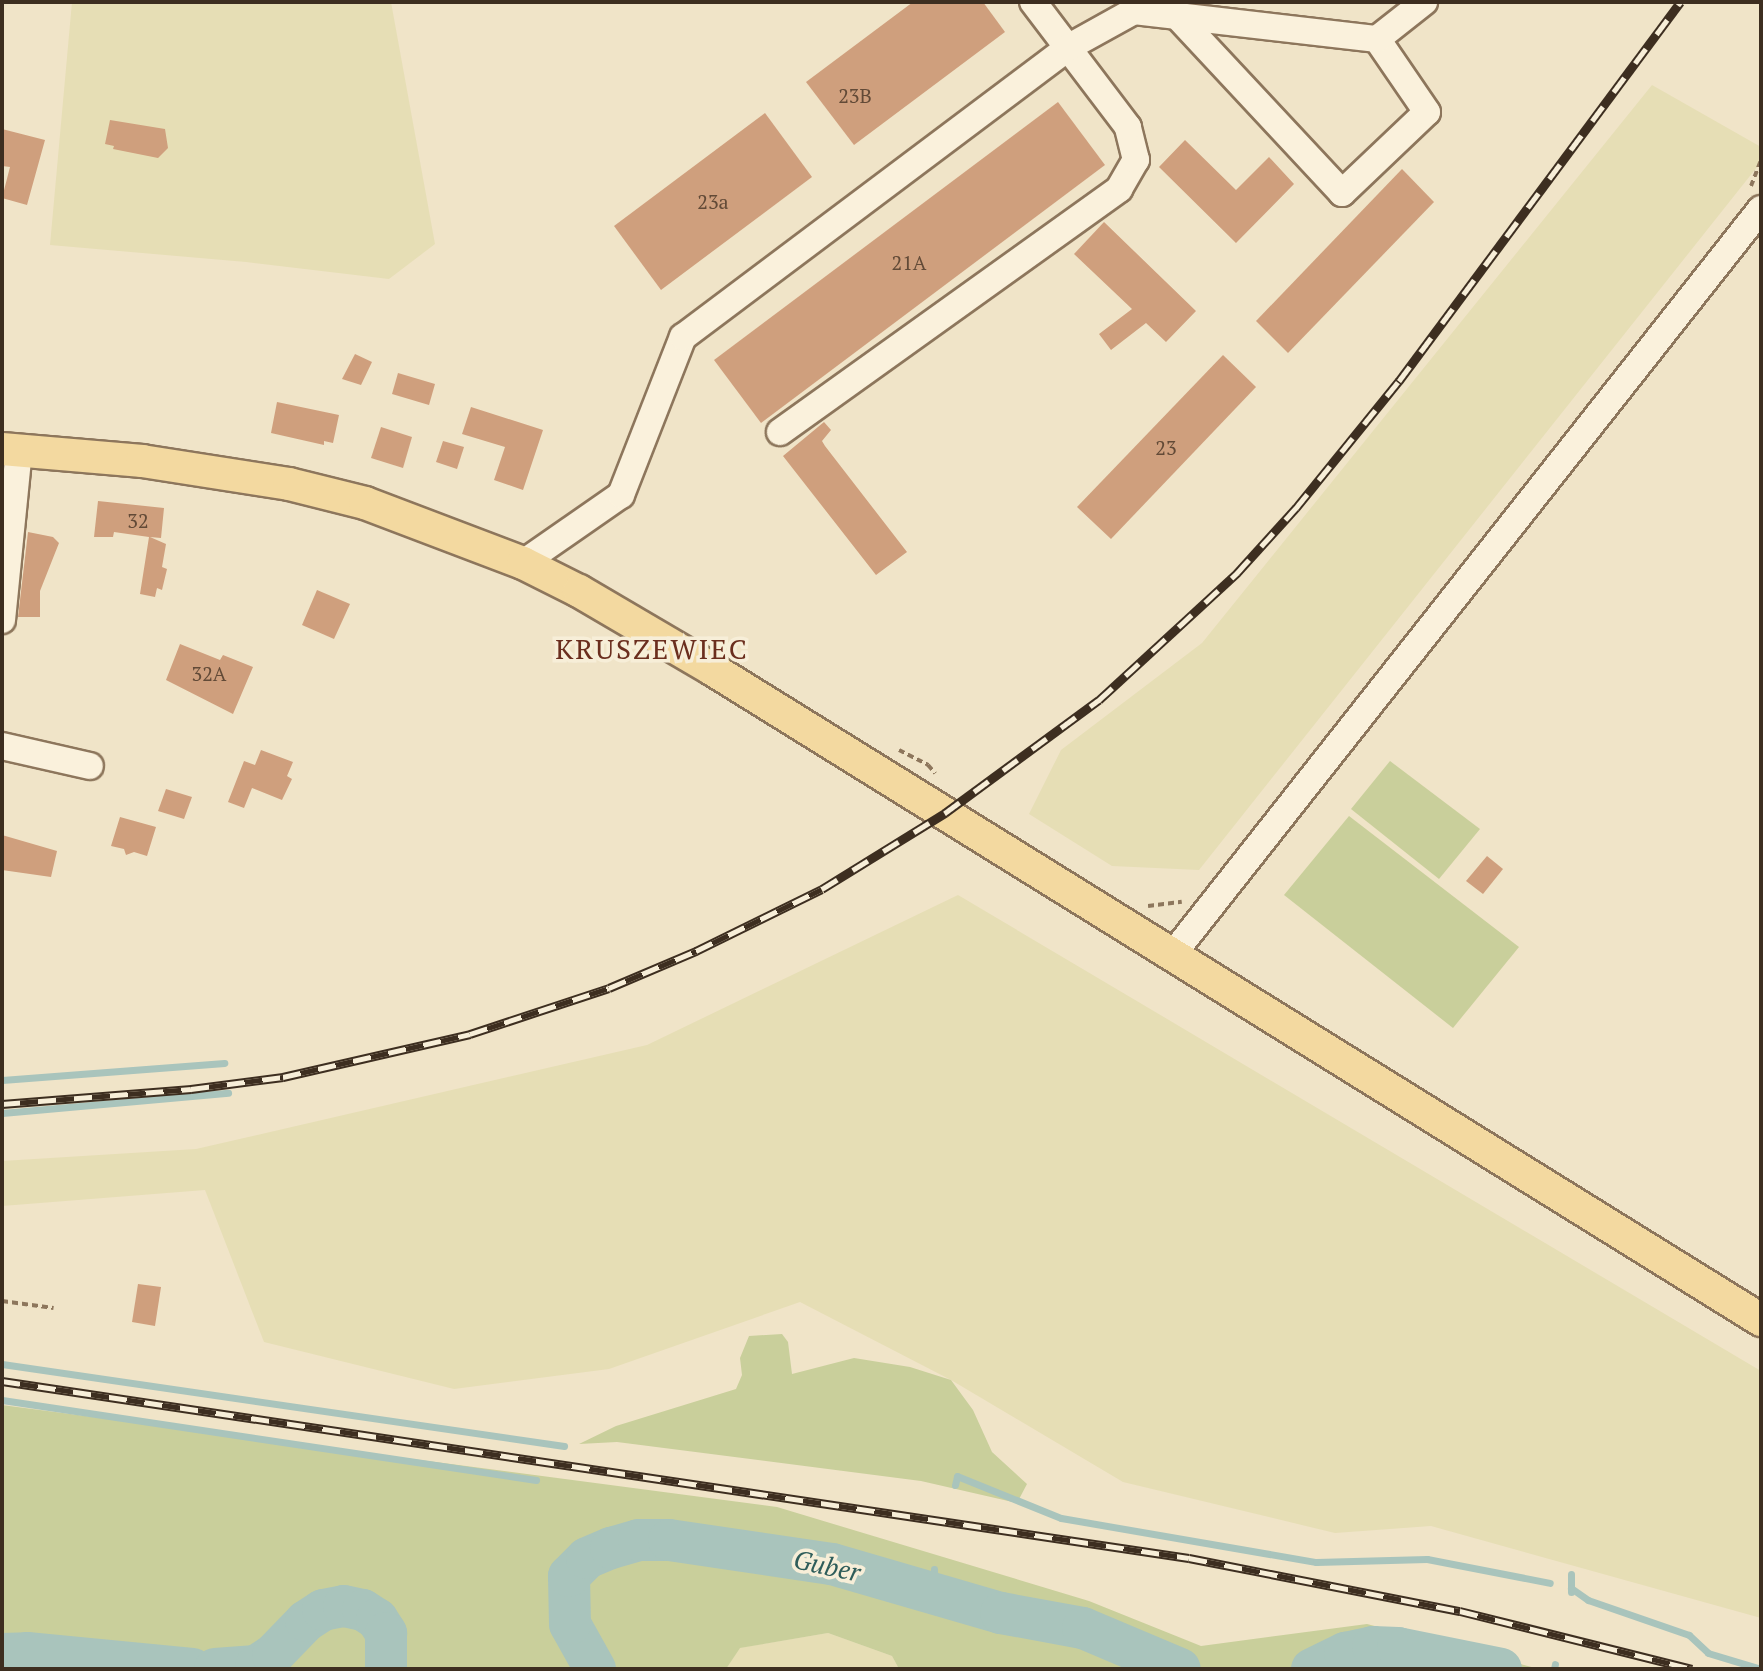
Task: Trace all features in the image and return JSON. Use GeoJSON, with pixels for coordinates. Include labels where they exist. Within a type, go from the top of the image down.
{"type":"FeatureCollection","features":[{"type":"Feature","properties":{"kind":"main road"},"geometry":{"type":"LineString","coordinates":[[11,450],[173,465],[289,484],[365,503],[523,563],[649,630],[1761,1320]]}},
{"type":"Feature","properties":{"kind":"street"},"geometry":{"type":"LineString","coordinates":[[780,432],[1119,189],[1136,160],[1128,127],[1033,2]]}},
{"type":"Feature","properties":{"kind":"street"},"geometry":{"type":"LineString","coordinates":[[523,563],[621,495],[683,337],[1069,47],[1134,11],[1377,39],[1424,2]]}},
{"type":"Feature","properties":{"kind":"street"},"geometry":{"type":"LineString","coordinates":[[1177,16],[1342,193],[1427,112],[1377,39]]}},
{"type":"Feature","properties":{"kind":"street"},"geometry":{"type":"LineString","coordinates":[[1173,954],[1753,204]]}},
{"type":"Feature","properties":{"kind":"street"},"geometry":{"type":"LineString","coordinates":[[2,620],[11,450]]}},
{"type":"Feature","properties":{"kind":"street"},"geometry":{"type":"LineString","coordinates":[[2,746],[90,766]]}},
{"type":"Feature","properties":{"kind":"path"},"geometry":{"type":"LineString","coordinates":[[1753,204],[1761,160]]}},
{"type":"Feature","properties":{"kind":"path"},"geometry":{"type":"LineString","coordinates":[[2,1301],[54,1308]]}},
{"type":"Feature","properties":{"kind":"shaded area"},"geometry":{"type":"Polygon","coordinates":[[[72,2],[391,2],[435,244],[389,279],[246,262],[50,245],[72,2]]]}},
{"type":"Feature","properties":{"kind":"shaded area"},"geometry":{"type":"Polygon","coordinates":[[[1652,85],[1761,147],[1761,162],[1199,870],[1112,866],[1029,814],[1061,750],[1202,643],[1652,85]]]}},
{"type":"Feature","properties":{"kind":"shaded area"},"geometry":{"type":"Polygon","coordinates":[[[958,895],[1761,1371],[1761,1618],[1431,1526],[1335,1533],[1123,1482],[951,1380],[800,1302],[609,1369],[454,1389],[264,1342],[205,1190],[2,1206],[2,1161],[196,1149],[647,1045],[958,895]]]}},
{"type":"Feature","properties":{"kind":"shaded area"},"geometry":{"type":"Polygon","coordinates":[[[828,1633],[892,1656],[899,1669],[726,1669],[739,1648],[828,1633]]]}},
{"type":"Feature","properties":{"kind":"green space"},"geometry":{"type":"Polygon","coordinates":[[[1390,761],[1480,829],[1439,879],[1351,809],[1390,761]]]}},
{"type":"Feature","properties":{"kind":"green space"},"geometry":{"type":"Polygon","coordinates":[[[1349,816],[1519,947],[1453,1028],[1284,895],[1349,816]]]}},
{"type":"Feature","properties":{"kind":"green space"},"geometry":{"type":"Polygon","coordinates":[[[782,1334],[788,1342],[792,1374],[854,1358],[910,1367],[951,1380],[973,1410],[992,1452],[1027,1484],[1017,1503],[921,1481],[617,1442],[579,1444],[616,1426],[736,1389],[742,1375],[740,1358],[749,1336],[782,1334]]]}},
{"type":"Feature","properties":{"kind":"green space"},"geometry":{"type":"Polygon","coordinates":[[[2,1405],[777,1507],[1089,1601],[1201,1646],[1367,1624],[1539,1669],[899,1669],[892,1656],[828,1633],[740,1648],[726,1669],[2,1669],[2,1405]]]}},
{"type":"Feature","properties":{"kind":"building"},"geometry":{"type":"Polygon","coordinates":[[[913,2],[983,2],[1005,32],[854,145],[806,82],[913,2]]]}},
{"type":"Feature","properties":{"kind":"building"},"geometry":{"type":"Polygon","coordinates":[[[1058,102],[1105,165],[761,423],[714,360],[1058,102]]]}},
{"type":"Feature","properties":{"kind":"building"},"geometry":{"type":"Polygon","coordinates":[[[765,113],[812,177],[661,290],[614,226],[765,113]]]}},
{"type":"Feature","properties":{"kind":"building"},"geometry":{"type":"Polygon","coordinates":[[[110,120],[165,129],[168,148],[158,158],[113,149],[114,146],[105,144],[110,120]]]}},
{"type":"Feature","properties":{"kind":"building"},"geometry":{"type":"Polygon","coordinates":[[[2,129],[45,140],[27,205],[2,198],[10,167],[2,166],[2,129]]]}},
{"type":"Feature","properties":{"kind":"building"},"geometry":{"type":"Polygon","coordinates":[[[1185,140],[1236,190],[1269,157],[1294,184],[1236,243],[1159,167],[1185,140]]]}},
{"type":"Feature","properties":{"kind":"building"},"geometry":{"type":"Polygon","coordinates":[[[1402,169],[1434,202],[1288,353],[1256,321],[1402,169]]]}},
{"type":"Feature","properties":{"kind":"building"},"geometry":{"type":"Polygon","coordinates":[[[1104,222],[1196,311],[1166,342],[1146,323],[1111,350],[1099,334],[1132,309],[1074,254],[1104,222]]]}},
{"type":"Feature","properties":{"kind":"building"},"geometry":{"type":"Polygon","coordinates":[[[355,354],[372,362],[361,385],[342,379],[355,354]]]}},
{"type":"Feature","properties":{"kind":"building"},"geometry":{"type":"Polygon","coordinates":[[[1223,355],[1256,387],[1111,539],[1077,507],[1223,355]]]}},
{"type":"Feature","properties":{"kind":"building"},"geometry":{"type":"Polygon","coordinates":[[[398,373],[435,384],[429,405],[392,394],[398,373]]]}},
{"type":"Feature","properties":{"kind":"building"},"geometry":{"type":"Polygon","coordinates":[[[277,402],[339,415],[333,443],[324,441],[324,445],[271,433],[277,402]]]}},
{"type":"Feature","properties":{"kind":"building"},"geometry":{"type":"Polygon","coordinates":[[[471,407],[543,430],[523,490],[494,480],[505,447],[462,434],[471,407]]]}},
{"type":"Feature","properties":{"kind":"building"},"geometry":{"type":"Polygon","coordinates":[[[824,422],[831,430],[822,441],[825,446],[907,552],[876,575],[783,456],[824,422]]]}},
{"type":"Feature","properties":{"kind":"building"},"geometry":{"type":"Polygon","coordinates":[[[381,427],[412,437],[403,468],[371,458],[381,427]]]}},
{"type":"Feature","properties":{"kind":"building"},"geometry":{"type":"Polygon","coordinates":[[[443,441],[464,447],[457,469],[436,462],[443,441]]]}},
{"type":"Feature","properties":{"kind":"building"},"geometry":{"type":"Polygon","coordinates":[[[98,501],[164,508],[161,538],[150,537],[166,544],[162,567],[167,569],[162,590],[157,588],[155,597],[140,594],[149,537],[114,532],[113,537],[94,537],[98,501]]]}},
{"type":"Feature","properties":{"kind":"building"},"geometry":{"type":"Polygon","coordinates":[[[28,532],[53,537],[59,543],[40,591],[40,617],[18,617],[28,532]]]}},
{"type":"Feature","properties":{"kind":"building"},"geometry":{"type":"Polygon","coordinates":[[[317,590],[350,604],[334,639],[302,625],[317,590]]]}},
{"type":"Feature","properties":{"kind":"building"},"geometry":{"type":"Polygon","coordinates":[[[180,644],[220,660],[223,655],[253,667],[233,714],[166,680],[180,644]]]}},
{"type":"Feature","properties":{"kind":"building"},"geometry":{"type":"Polygon","coordinates":[[[261,750],[293,762],[287,776],[292,779],[282,800],[252,788],[244,808],[228,802],[244,761],[255,765],[261,750]]]}},
{"type":"Feature","properties":{"kind":"building"},"geometry":{"type":"Polygon","coordinates":[[[166,789],[192,797],[184,819],[158,811],[166,789]]]}},
{"type":"Feature","properties":{"kind":"building"},"geometry":{"type":"Polygon","coordinates":[[[120,817],[156,827],[147,856],[134,852],[126,855],[124,849],[111,846],[120,817]]]}},
{"type":"Feature","properties":{"kind":"building"},"geometry":{"type":"Polygon","coordinates":[[[2,835],[57,851],[51,877],[2,870],[2,835]]]}},
{"type":"Feature","properties":{"kind":"building"},"geometry":{"type":"Polygon","coordinates":[[[1487,856],[1503,869],[1483,894],[1466,881],[1487,856]]]}},
{"type":"Feature","properties":{"kind":"building"},"geometry":{"type":"Polygon","coordinates":[[[138,1284],[161,1287],[155,1326],[132,1322],[138,1284]]]}},
{"type":"Feature","properties":{"kind":"waterway"},"geometry":{"type":"LineString","coordinates":[[2,1080],[224,1063]]}},
{"type":"Feature","properties":{"kind":"waterway"},"geometry":{"type":"LineString","coordinates":[[2,1113],[228,1093]]}},
{"type":"Feature","properties":{"kind":"waterway"},"geometry":{"type":"LineString","coordinates":[[2,1364],[564,1446]]}},
{"type":"Feature","properties":{"kind":"waterway"},"geometry":{"type":"LineString","coordinates":[[2,1400],[536,1480]]}},
{"type":"Feature","properties":{"kind":"waterway"},"geometry":{"type":"LineString","coordinates":[[955,1485],[957,1476],[1061,1518],[1316,1562],[1427,1559],[1550,1583]]}},
{"type":"Feature","properties":{"kind":"waterway","name":"Guber"},"geometry":{"type":"LineString","coordinates":[[595,1669],[570,1624],[569,1576],[587,1558],[639,1540],[669,1540],[832,1564],[1001,1613],[1083,1628],[1180,1669]]}},
{"type":"Feature","properties":{"kind":"waterway"},"geometry":{"type":"LineString","coordinates":[[934,1569],[935,1594]]}},
{"type":"Feature","properties":{"kind":"waterway"},"geometry":{"type":"LineString","coordinates":[[1571,1574],[1571,1592]]}},
{"type":"Feature","properties":{"kind":"waterway"},"geometry":{"type":"LineString","coordinates":[[1571,1588],[1588,1600],[1689,1635],[1708,1653],[1761,1669]]}},
{"type":"Feature","properties":{"kind":"waterway","name":"Guber"},"geometry":{"type":"LineString","coordinates":[[215,1669],[256,1666],[273,1655],[306,1621],[323,1610],[344,1606],[363,1610],[377,1619],[386,1633],[386,1669]]}},
{"type":"Feature","properties":{"kind":"waterway","name":"Guber"},"geometry":{"type":"LineString","coordinates":[[1312,1669],[1345,1653],[1373,1647],[1398,1648],[1501,1669]]}},
{"type":"Feature","properties":{"kind":"waterway","name":"Guber"},"geometry":{"type":"LineString","coordinates":[[2,1654],[27,1653],[192,1669]]}},
{"type":"Feature","properties":{"kind":"waterway"},"geometry":{"type":"LineString","coordinates":[[1554,1669],[1555,1664]]}},
{"type":"Feature","properties":{"kind":"railway"},"geometry":{"type":"LineString","coordinates":[[2,1104],[191,1089],[283,1077],[470,1034],[609,988],[696,951],[822,889],[945,813],[1099,700],[1237,573],[1296,508],[1399,381],[1680,2]]}},
{"type":"Feature","properties":{"kind":"railway"},"geometry":{"type":"LineString","coordinates":[[2,1381],[1189,1558],[1460,1611],[1692,1669]]}},
{"type":"Feature","properties":{"kind":"district","name":"KRUSZEWIEC"},"geometry":{"type":"Point","coordinates":[652,649]}}]}
